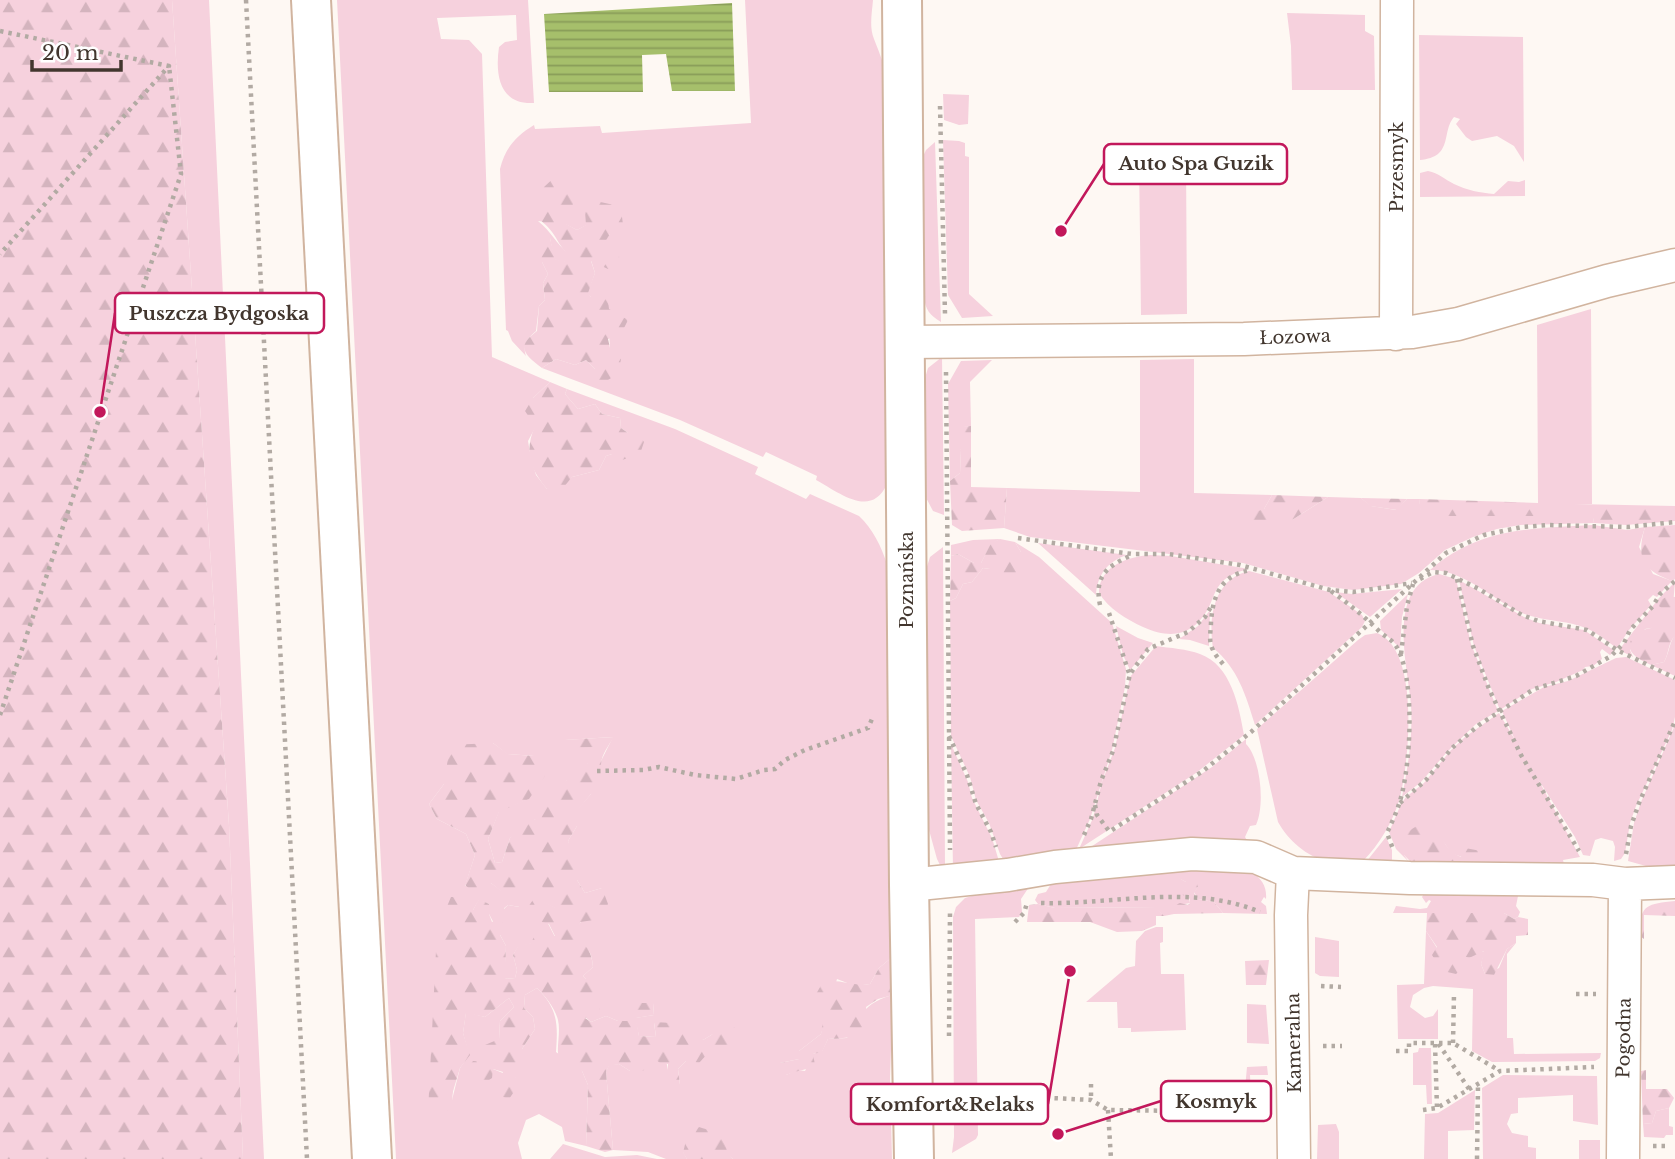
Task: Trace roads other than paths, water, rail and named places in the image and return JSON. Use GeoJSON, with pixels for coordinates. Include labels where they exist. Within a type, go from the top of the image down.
{"type":"FeatureCollection","features":[{"type":"Feature","properties":{"kind":"main road"},"geometry":{"type":"LineString","coordinates":[[312,0],[372,1159]]}},
{"type":"Feature","properties":{"kind":"main road","name":"Poznańska"},"geometry":{"type":"LineString","coordinates":[[902,0],[909,885],[914,1159]]}},
{"type":"Feature","properties":{"kind":"street","name":"Przesmyk"},"geometry":{"type":"LineString","coordinates":[[1396,334],[1397,0]]}},
{"type":"Feature","properties":{"kind":"street","name":"Łozowa"},"geometry":{"type":"LineString","coordinates":[[905,342],[1244,340],[1396,334],[1458,324],[1607,281],[1675,265]]}},
{"type":"Feature","properties":{"kind":"street"},"geometry":{"type":"LineString","coordinates":[[909,885],[1192,854],[1256,857],[1293,873],[1613,883],[1675,882]]}},
{"type":"Feature","properties":{"kind":"street","name":"Kameralna"},"geometry":{"type":"LineString","coordinates":[[1293,873],[1280,921],[1295,1109],[1294,1159]]}},
{"type":"Feature","properties":{"kind":"street","name":"Pogodna"},"geometry":{"type":"LineString","coordinates":[[1613,883],[1625,917],[1623,1159]]}},
{"type":"Feature","properties":{"kind":"place","name":"Auto Spa Guzik"},"geometry":{"type":"Point","coordinates":[1061,231]}},
{"type":"Feature","properties":{"kind":"place","name":"Puszcza Bydgoska"},"geometry":{"type":"Point","coordinates":[100,412]}},
{"type":"Feature","properties":{"kind":"place","name":"Komfort&Relaks"},"geometry":{"type":"Point","coordinates":[1070,971]}},
{"type":"Feature","properties":{"kind":"place","name":"Kosmyk"},"geometry":{"type":"Point","coordinates":[1058,1134]}}]}
